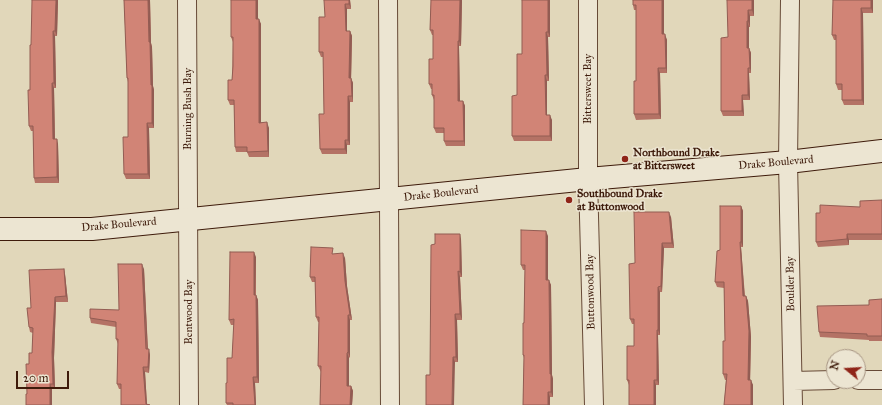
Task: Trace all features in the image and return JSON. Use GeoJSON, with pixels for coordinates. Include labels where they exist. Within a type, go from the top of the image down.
{"type":"FeatureCollection","features":[{"type":"Feature","properties":{"kind":"street","name":"Burning Bush Bay"},"geometry":{"type":"LineString","coordinates":[[187,0],[188,219]]}},
{"type":"Feature","properties":{"kind":"street"},"geometry":{"type":"LineString","coordinates":[[388,0],[390,405]]}},
{"type":"Feature","properties":{"kind":"street","name":"Bittersweet Bay"},"geometry":{"type":"LineString","coordinates":[[588,0],[588,179]]}},
{"type":"Feature","properties":{"kind":"street"},"geometry":{"type":"LineString","coordinates":[[788,162],[790,0]]}},
{"type":"Feature","properties":{"kind":"street","name":"Drake Boulevard"},"geometry":{"type":"LineString","coordinates":[[0,229],[92,229],[588,179],[788,162],[882,151]]}},
{"type":"Feature","properties":{"kind":"street","name":"Boulder Bay"},"geometry":{"type":"LineString","coordinates":[[788,162],[793,405]]}},
{"type":"Feature","properties":{"kind":"street","name":"Buttonwood Bay"},"geometry":{"type":"LineString","coordinates":[[588,179],[594,405]]}},
{"type":"Feature","properties":{"kind":"street","name":"Bentwood Bay"},"geometry":{"type":"LineString","coordinates":[[188,219],[189,405]]}},
{"type":"Feature","properties":{"kind":"street"},"geometry":{"type":"LineString","coordinates":[[793,381],[826,380]]}},
{"type":"Feature","properties":{"kind":"street"},"geometry":{"type":"LineString","coordinates":[[866,380],[882,380]]}},
{"type":"Feature","properties":{"kind":"building"},"geometry":{"type":"Polygon","coordinates":[[[32,0],[56,0],[55,31],[53,31],[54,83],[52,83],[53,139],[57,139],[57,177],[34,178],[33,126],[29,126],[28,90],[30,90],[32,0]]]}},
{"type":"Feature","properties":{"kind":"building"},"geometry":{"type":"Polygon","coordinates":[[[124,0],[148,0],[152,85],[152,123],[147,123],[148,174],[124,174],[123,137],[128,137],[128,78],[124,0]]]}},
{"type":"Feature","properties":{"kind":"building"},"geometry":{"type":"Polygon","coordinates":[[[231,0],[256,0],[256,19],[259,19],[259,123],[267,122],[268,151],[247,152],[247,147],[235,147],[234,100],[228,100],[228,80],[232,80],[233,66],[231,0]]]}},
{"type":"Feature","properties":{"kind":"building"},"geometry":{"type":"Polygon","coordinates":[[[324,0],[349,0],[349,4],[345,4],[346,31],[350,31],[349,78],[351,78],[352,96],[348,96],[348,140],[345,140],[345,149],[320,149],[319,114],[324,114],[323,52],[319,52],[319,17],[325,17],[324,0]]]}},
{"type":"Feature","properties":{"kind":"building"},"geometry":{"type":"Polygon","coordinates":[[[431,0],[460,0],[458,101],[463,101],[464,141],[444,141],[444,128],[434,128],[434,95],[432,95],[432,84],[429,84],[429,59],[433,59],[433,30],[430,30],[431,0]]]}},
{"type":"Feature","properties":{"kind":"building"},"geometry":{"type":"Polygon","coordinates":[[[522,0],[548,0],[548,32],[546,32],[547,75],[545,75],[546,115],[550,115],[550,136],[512,136],[512,96],[517,95],[517,54],[522,54],[522,0]]]}},
{"type":"Feature","properties":{"kind":"building"},"geometry":{"type":"Polygon","coordinates":[[[633,0],[662,0],[662,34],[665,34],[666,68],[658,68],[659,114],[634,114],[634,81],[636,81],[636,5],[633,5],[633,0]]]}},
{"type":"Feature","properties":{"kind":"building"},"geometry":{"type":"Polygon","coordinates":[[[727,0],[752,0],[752,10],[748,10],[747,21],[747,48],[749,48],[750,68],[748,68],[748,95],[742,95],[742,111],[721,111],[721,38],[728,37],[727,0]]]}},
{"type":"Feature","properties":{"kind":"building"},"geometry":{"type":"Polygon","coordinates":[[[833,0],[871,0],[871,8],[861,8],[862,100],[842,100],[842,84],[836,84],[836,35],[832,35],[833,0]]]}},
{"type":"Feature","properties":{"kind":"building"},"geometry":{"type":"Polygon","coordinates":[[[882,200],[882,234],[847,234],[847,239],[816,242],[816,213],[820,213],[820,205],[860,207],[860,201],[882,200]]]}},
{"type":"Feature","properties":{"kind":"building"},"geometry":{"type":"Polygon","coordinates":[[[720,206],[741,206],[740,242],[743,296],[746,296],[749,331],[748,380],[751,380],[751,405],[724,405],[727,374],[723,374],[723,341],[725,341],[724,282],[715,282],[717,251],[720,250],[720,206]]]}},
{"type":"Feature","properties":{"kind":"building"},"geometry":{"type":"Polygon","coordinates":[[[634,212],[669,212],[672,243],[662,243],[661,286],[658,287],[657,380],[654,380],[654,405],[629,405],[627,346],[634,346],[634,319],[630,319],[629,264],[635,263],[634,212]]]}},
{"type":"Feature","properties":{"kind":"building"},"geometry":{"type":"Polygon","coordinates":[[[521,230],[546,231],[546,280],[549,280],[551,374],[551,392],[548,392],[548,405],[523,405],[525,265],[521,265],[521,230]]]}},
{"type":"Feature","properties":{"kind":"building"},"geometry":{"type":"Polygon","coordinates":[[[435,234],[460,234],[460,272],[458,271],[460,314],[455,314],[456,357],[453,357],[452,405],[426,405],[426,375],[430,375],[431,245],[435,244],[435,234]]]}},
{"type":"Feature","properties":{"kind":"building"},"geometry":{"type":"Polygon","coordinates":[[[311,247],[333,248],[332,254],[343,253],[350,315],[348,315],[347,386],[351,386],[350,405],[320,405],[321,366],[318,366],[319,317],[316,317],[315,277],[310,277],[311,247]]]}},
{"type":"Feature","properties":{"kind":"building"},"geometry":{"type":"Polygon","coordinates":[[[230,252],[254,252],[257,377],[253,377],[255,405],[233,405],[233,403],[226,403],[227,358],[232,358],[234,319],[229,320],[230,252]]]}},
{"type":"Feature","properties":{"kind":"building"},"geometry":{"type":"Polygon","coordinates":[[[118,264],[142,264],[146,349],[149,349],[148,367],[143,367],[146,404],[150,405],[121,405],[121,384],[117,384],[118,339],[116,339],[116,322],[90,318],[90,309],[119,310],[118,264]]]}},
{"type":"Feature","properties":{"kind":"building"},"geometry":{"type":"Polygon","coordinates":[[[64,269],[66,296],[55,297],[52,352],[53,384],[50,384],[50,405],[26,405],[26,364],[29,364],[29,353],[32,353],[33,328],[29,327],[27,308],[31,308],[29,270],[64,269]]]}},
{"type":"Feature","properties":{"kind":"building"},"geometry":{"type":"Polygon","coordinates":[[[882,299],[882,336],[819,332],[817,306],[869,305],[869,300],[882,299]]]}},
{"type":"Feature","properties":{"kind":"place","name":"Northbound Drake at Bittersweet"},"geometry":{"type":"Point","coordinates":[625,159]}},
{"type":"Feature","properties":{"kind":"place","name":"Southbound Drake at Buttonwood"},"geometry":{"type":"Point","coordinates":[569,200]}}]}
